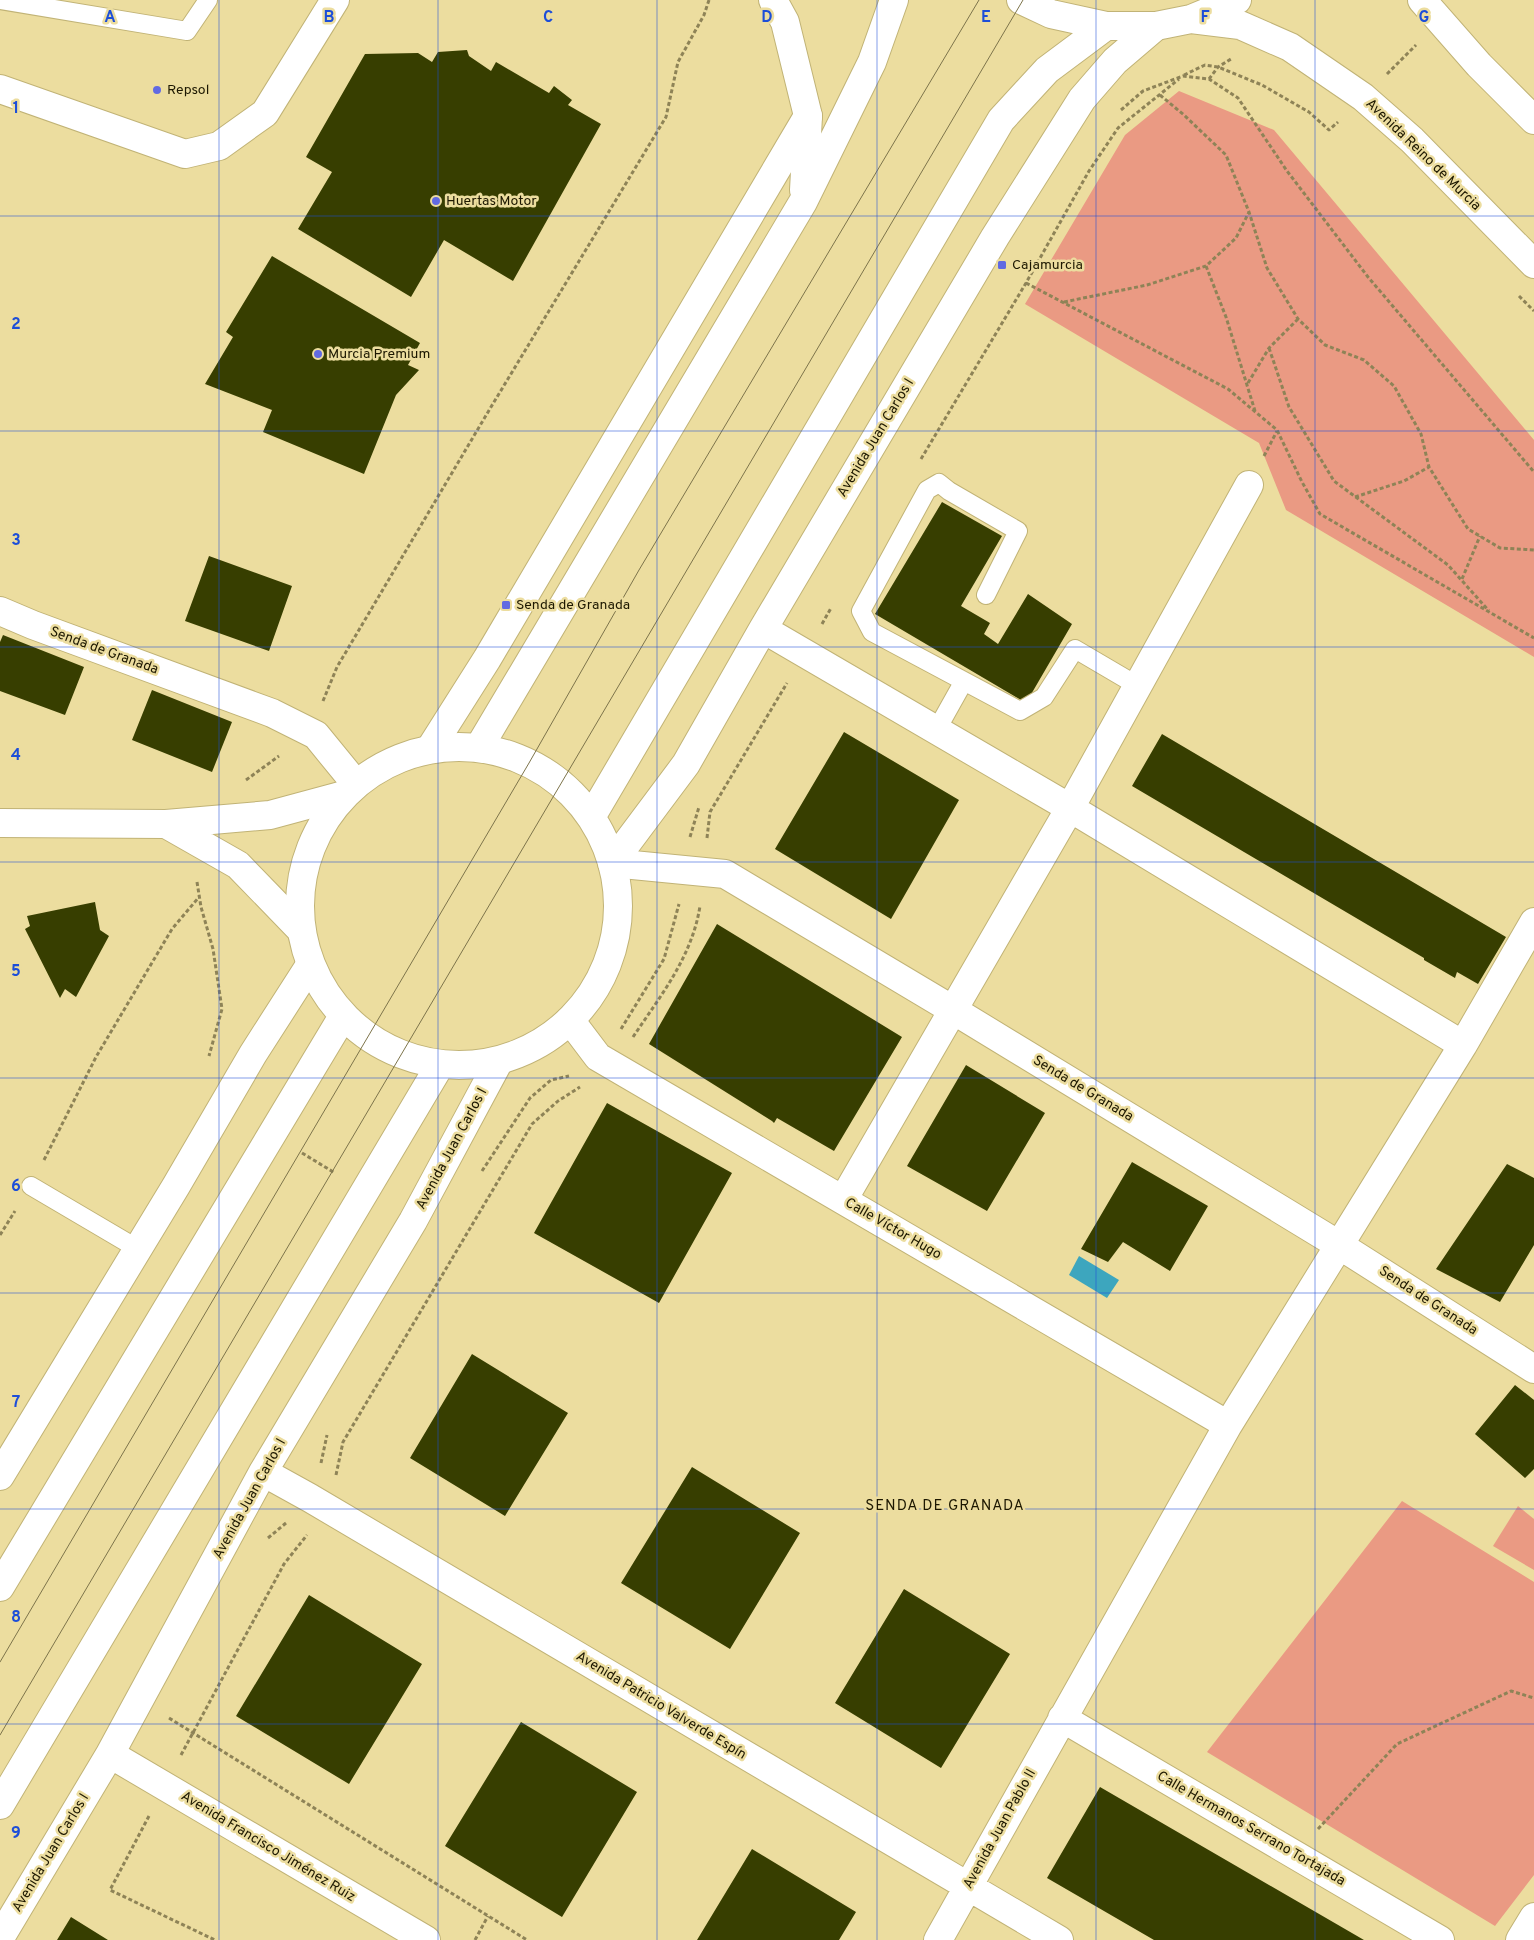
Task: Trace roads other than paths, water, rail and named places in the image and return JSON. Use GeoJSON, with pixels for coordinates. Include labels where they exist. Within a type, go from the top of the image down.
{"type":"FeatureCollection","features":[{"type":"Feature","properties":{"kind":"street"},"geometry":{"type":"LineString","coordinates":[[0,89],[184,154],[219,146],[265,113],[335,0]]}},
{"type":"Feature","properties":{"kind":"street"},"geometry":{"type":"LineString","coordinates":[[772,0],[785,22],[808,116],[803,202]]}},
{"type":"Feature","properties":{"kind":"street"},"geometry":{"type":"LineString","coordinates":[[480,744],[803,202],[872,62],[894,0]]}},
{"type":"Feature","properties":{"kind":"street"},"geometry":{"type":"LineString","coordinates":[[1021,0],[1051,14],[1106,26],[1156,26],[1191,19],[1237,0]]}},
{"type":"Feature","properties":{"kind":"street"},"geometry":{"type":"LineString","coordinates":[[1422,0],[1479,65],[1534,120]]}},
{"type":"Feature","properties":{"kind":"street","name":"Avenida Reino de Murcia"},"geometry":{"type":"LineString","coordinates":[[1191,19],[1240,25],[1290,46],[1363,97],[1412,140],[1534,264]]}},
{"type":"Feature","properties":{"kind":"street"},"geometry":{"type":"LineString","coordinates":[[594,814],[1001,120],[1047,70],[1106,26]]}},
{"type":"Feature","properties":{"kind":"street","name":"Avenida Juan Carlos I"},"geometry":{"type":"LineString","coordinates":[[612,863],[686,764],[763,629],[995,237],[1082,99],[1115,61],[1156,26]]}},
{"type":"Feature","properties":{"kind":"street"},"geometry":{"type":"LineString","coordinates":[[430,749],[487,659],[808,116]]}},
{"type":"Feature","properties":{"kind":"street"},"geometry":{"type":"LineString","coordinates":[[843,1200],[1070,808],[1248,486]]}},
{"type":"Feature","properties":{"kind":"street","name":"Senda de Granada"},"geometry":{"type":"LineString","coordinates":[[0,610],[33,625],[272,713],[316,735],[350,789]]}},
{"type":"Feature","properties":{"kind":"street"},"geometry":{"type":"LineString","coordinates":[[763,629],[1070,808],[1463,1045]]}},
{"type":"Feature","properties":{"kind":"street"},"geometry":{"type":"LineString","coordinates":[[0,823],[166,824],[270,814],[350,789],[390,762],[430,749],[480,744],[529,763],[560,783],[594,814],[612,863],[617,920],[603,974],[570,1020],[537,1046],[499,1061],[469,1066],[440,1065],[402,1056],[368,1037],[343,1016],[324,992],[310,965],[301,930],[307,858],[350,789]]}},
{"type":"Feature","properties":{"kind":"street"},"geometry":{"type":"LineString","coordinates":[[166,824],[205,845],[238,866],[301,930]]}},
{"type":"Feature","properties":{"kind":"street","name":"Senda de Granada"},"geometry":{"type":"LineString","coordinates":[[612,863],[725,874],[953,1010],[1339,1245],[1534,1369]]}},
{"type":"Feature","properties":{"kind":"street","name":"Avenida Juan Pablo II"},"geometry":{"type":"LineString","coordinates":[[938,1940],[1228,1425],[1463,1045],[1534,922]]}},
{"type":"Feature","properties":{"kind":"street"},"geometry":{"type":"LineString","coordinates":[[0,1476],[138,1249],[253,1054],[310,965]]}},
{"type":"Feature","properties":{"kind":"street"},"geometry":{"type":"LineString","coordinates":[[0,1587],[343,1016]]}},
{"type":"Feature","properties":{"kind":"street","name":"Calle Víctor Hugo"},"geometry":{"type":"LineString","coordinates":[[570,1020],[598,1057],[610,1065],[1228,1425]]}},
{"type":"Feature","properties":{"kind":"street","name":"Avenida Juan Carlos I"},"geometry":{"type":"LineString","coordinates":[[0,1938],[110,1754],[263,1472],[413,1221],[499,1061]]}},
{"type":"Feature","properties":{"kind":"street"},"geometry":{"type":"LineString","coordinates":[[0,1805],[440,1065]]}},
{"type":"Feature","properties":{"kind":"street","name":"Avenida Patricio Valverde Espín"},"geometry":{"type":"LineString","coordinates":[[263,1472],[1059,1940]]}},
{"type":"Feature","properties":{"kind":"street","name":"Calle Hermanos Serrano Tortajada"},"geometry":{"type":"LineString","coordinates":[[1062,1718],[1440,1940]]}},
{"type":"Feature","properties":{"kind":"street","name":"Avenida Francisco Jiménez Ruiz"},"geometry":{"type":"LineString","coordinates":[[110,1754],[426,1940]]}},
{"type":"Feature","properties":{"kind":"street"},"geometry":{"type":"LineString","coordinates":[[1520,1940],[1534,1917]]}},
{"type":"Feature","properties":{"kind":"lane"},"geometry":{"type":"LineString","coordinates":[[0,0],[187,31],[208,0]]}},
{"type":"Feature","properties":{"kind":"lane"},"geometry":{"type":"LineString","coordinates":[[986,595],[1018,531],[949,491],[939,483],[926,490],[861,612],[872,632],[1020,711],[1044,697],[1075,648],[1138,686]]}},
{"type":"Feature","properties":{"kind":"lane"},"geometry":{"type":"LineString","coordinates":[[936,731],[964,681]]}},
{"type":"Feature","properties":{"kind":"lane"},"geometry":{"type":"LineString","coordinates":[[31,1186],[138,1249]]}},
{"type":"Feature","properties":{"kind":"water"},"geometry":{"type":"Polygon","coordinates":[[[1079,1256],[1119,1280],[1107,1298],[1069,1275],[1079,1256]]]}},
{"type":"Feature","properties":{"kind":"tram line"},"geometry":{"type":"LineString","coordinates":[[0,1662],[529,763],[639,570],[979,0]]}},
{"type":"Feature","properties":{"kind":"tram line"},"geometry":{"type":"LineString","coordinates":[[0,1735],[1023,0]]}},
{"type":"Feature","properties":{"kind":"place","name":"Repsol"},"geometry":{"type":"Point","coordinates":[157,90]}},
{"type":"Feature","properties":{"kind":"place","name":"Huertas Motor"},"geometry":{"type":"Point","coordinates":[436,201]}},
{"type":"Feature","properties":{"kind":"place","name":"Cajamurcia"},"geometry":{"type":"Point","coordinates":[1002,265]}},
{"type":"Feature","properties":{"kind":"place","name":"Murcia Premium"},"geometry":{"type":"Point","coordinates":[318,354]}},
{"type":"Feature","properties":{"kind":"place","name":"Senda de Granada"},"geometry":{"type":"Point","coordinates":[506,605]}},
{"type":"Feature","properties":{"kind":"district","name":"SENDA DE GRANADA"},"geometry":{"type":"Point","coordinates":[945,1506]}}]}
